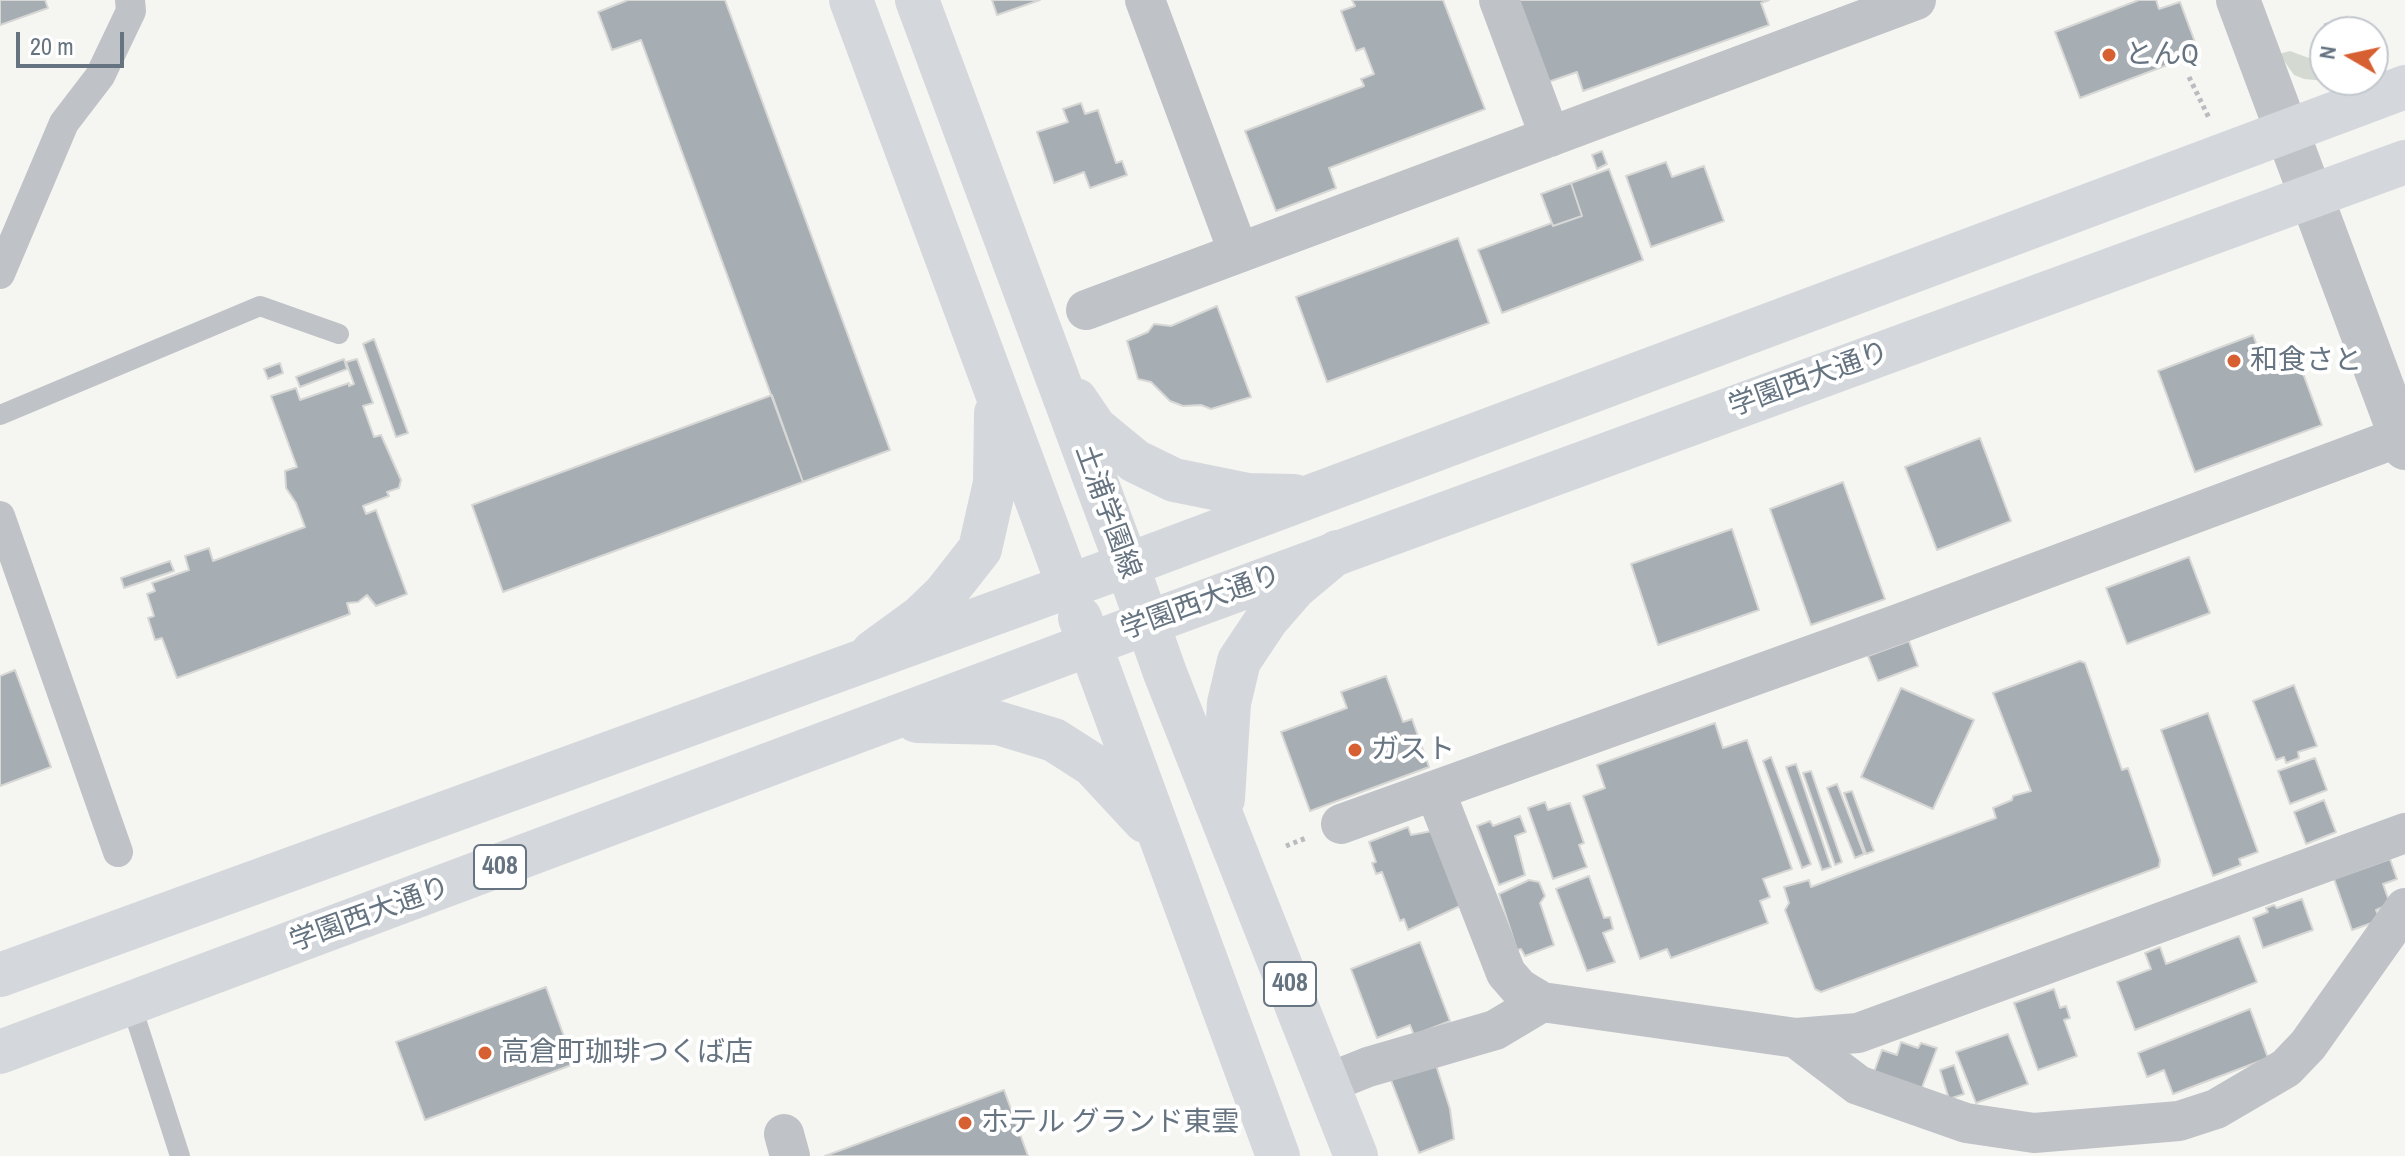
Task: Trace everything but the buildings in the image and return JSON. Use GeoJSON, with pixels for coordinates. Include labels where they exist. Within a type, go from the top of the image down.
{"type":"FeatureCollection","features":[{"type":"Feature","properties":{"kind":"main road"},"geometry":{"type":"LineString","coordinates":[[851,0],[1069,587]]}},
{"type":"Feature","properties":{"kind":"main road","name":"土浦学園線"},"geometry":{"type":"LineString","coordinates":[[917,0],[1147,623],[1356,1156]]}},
{"type":"Feature","properties":{"kind":"main road"},"geometry":{"type":"LineString","coordinates":[[1127,565],[2405,87]]}},
{"type":"Feature","properties":{"kind":"main road","name":"学園西大通り"},"geometry":{"type":"LineString","coordinates":[[0,1052],[1337,552],[2405,162]]}},
{"type":"Feature","properties":{"kind":"main road"},"geometry":{"type":"LineString","coordinates":[[1053,366],[1095,428],[1135,461],[1174,480],[1214,490],[1248,495],[1312,496]]}},
{"type":"Feature","properties":{"kind":"main road"},"geometry":{"type":"LineString","coordinates":[[846,669],[921,617],[980,549],[995,483],[995,387]]}},
{"type":"Feature","properties":{"kind":"main road"},"geometry":{"type":"LineString","coordinates":[[1223,813],[1229,703],[1239,661],[1267,619],[1294,588],[1337,552]]}},
{"type":"Feature","properties":{"kind":"main road","name":"408"},"geometry":{"type":"LineString","coordinates":[[0,975],[1127,565]]}},
{"type":"Feature","properties":{"kind":"main road","name":"408"},"geometry":{"type":"LineString","coordinates":[[1069,587],[1278,1156]]}},
{"type":"Feature","properties":{"kind":"main road"},"geometry":{"type":"LineString","coordinates":[[867,728],[931,720],[972,720],[1023,728],[1054,740],[1093,765],[1162,841]]}},
{"type":"Feature","properties":{"kind":"street"},"geometry":{"type":"LineString","coordinates":[[0,274],[64,123],[100,76],[131,11],[130,0]]}},
{"type":"Feature","properties":{"kind":"street"},"geometry":{"type":"LineString","coordinates":[[1145,0],[1238,251]]}},
{"type":"Feature","properties":{"kind":"street"},"geometry":{"type":"LineString","coordinates":[[1499,0],[1550,137]]}},
{"type":"Feature","properties":{"kind":"street"},"geometry":{"type":"LineString","coordinates":[[1086,310],[1550,137],[1849,12],[1916,0]]}},
{"type":"Feature","properties":{"kind":"street"},"geometry":{"type":"LineString","coordinates":[[1341,824],[2404,440],[2238,0]]}},
{"type":"Feature","properties":{"kind":"street"},"geometry":{"type":"LineString","coordinates":[[0,516],[118,852]]}},
{"type":"Feature","properties":{"kind":"street"},"geometry":{"type":"LineString","coordinates":[[1435,791],[1506,973],[1519,988],[1542,1002],[1796,1038],[1858,1033],[2405,833]]}},
{"type":"Feature","properties":{"kind":"street"},"geometry":{"type":"LineString","coordinates":[[1796,1038],[1858,1085],[1966,1123],[2034,1133],[2179,1121],[2216,1109],[2286,1068],[2308,1045],[2405,908]]}},
{"type":"Feature","properties":{"kind":"street"},"geometry":{"type":"LineString","coordinates":[[1328,1083],[1368,1067],[1495,1030],[1542,1002]]}},
{"type":"Feature","properties":{"kind":"lane"},"geometry":{"type":"LineString","coordinates":[[0,415],[260,306],[339,334]]}},
{"type":"Feature","properties":{"kind":"lane"},"geometry":{"type":"LineString","coordinates":[[131,1004],[180,1156]]}},
{"type":"Feature","properties":{"kind":"path"},"geometry":{"type":"LineString","coordinates":[[2189,77],[2214,128]]}},
{"type":"Feature","properties":{"kind":"shaded area"},"geometry":{"type":"Polygon","coordinates":[[[2290,51],[2309,58],[2309,79],[2294,75],[2279,54],[2290,51]]]}},
{"type":"Feature","properties":{"kind":"place","name":"とんQ"},"geometry":{"type":"Point","coordinates":[2109,55]}},
{"type":"Feature","properties":{"kind":"place","name":"和食さと"},"geometry":{"type":"Point","coordinates":[2234,361]}},
{"type":"Feature","properties":{"kind":"place","name":"ガスト"},"geometry":{"type":"Point","coordinates":[1355,750]}},
{"type":"Feature","properties":{"kind":"place","name":"高倉町珈琲つくば店"},"geometry":{"type":"Point","coordinates":[485,1053]}},
{"type":"Feature","properties":{"kind":"place","name":"ホテル グランド東雲"},"geometry":{"type":"Point","coordinates":[965,1123]}}]}
